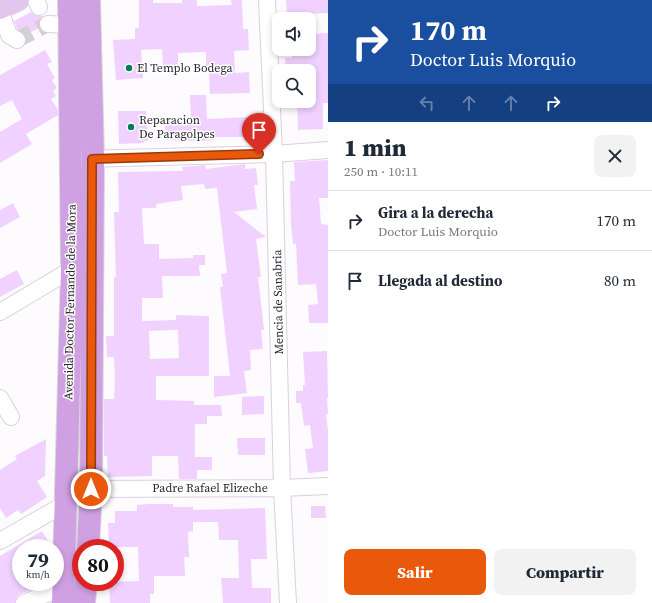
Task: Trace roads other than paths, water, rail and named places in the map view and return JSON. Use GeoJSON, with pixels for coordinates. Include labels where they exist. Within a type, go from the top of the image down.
{"type":"FeatureCollection","features":[{"type":"Feature","properties":{"kind":"highway","name":"Avenida Doctor Fernando de la Mora"},"geometry":{"type":"LineString","coordinates":[[63,597],[72,269],[71,159],[59,24],[69,0]]}},
{"type":"Feature","properties":{"kind":"highway","name":"Avenida Doctor Fernando de la Mora"},"geometry":{"type":"LineString","coordinates":[[88,539],[91,489],[92,257],[89,0]]}},
{"type":"Feature","properties":{"kind":"highway"},"geometry":{"type":"LineString","coordinates":[[84,603],[85,591]]}},
{"type":"Feature","properties":{"kind":"main road"},"geometry":{"type":"LineString","coordinates":[[0,10],[19,0]]}},
{"type":"Feature","properties":{"kind":"street","name":"Mencia de Sanabria"},"geometry":{"type":"LineString","coordinates":[[267,0],[274,154],[282,488],[288,603]]}},
{"type":"Feature","properties":{"kind":"street"},"geometry":{"type":"LineString","coordinates":[[0,10],[9,35],[17,40]]}},
{"type":"Feature","properties":{"kind":"street"},"geometry":{"type":"LineString","coordinates":[[71,159],[274,154],[328,150]]}},
{"type":"Feature","properties":{"kind":"street"},"geometry":{"type":"LineString","coordinates":[[0,312],[92,257]]}},
{"type":"Feature","properties":{"kind":"street"},"geometry":{"type":"LineString","coordinates":[[0,398],[11,417]]}},
{"type":"Feature","properties":{"kind":"street","name":"Padre Rafael Elizeche"},"geometry":{"type":"LineString","coordinates":[[91,489],[282,488],[328,486]]}},
{"type":"Feature","properties":{"kind":"street"},"geometry":{"type":"LineString","coordinates":[[0,540],[91,489]]}},
{"type":"Feature","properties":{"kind":"street"},"geometry":{"type":"LineString","coordinates":[[24,603],[46,594],[63,597]]}},
{"type":"Feature","properties":{"kind":"tunnel"},"geometry":{"type":"LineString","coordinates":[[17,40],[48,24]]}},
{"type":"Feature","properties":{"kind":"place","name":"El Templo Bodega"},"geometry":{"type":"Point","coordinates":[129,68]}},
{"type":"Feature","properties":{"kind":"place","name":"Reparacion De Paragolpes"},"geometry":{"type":"Point","coordinates":[131,127]}}]}
